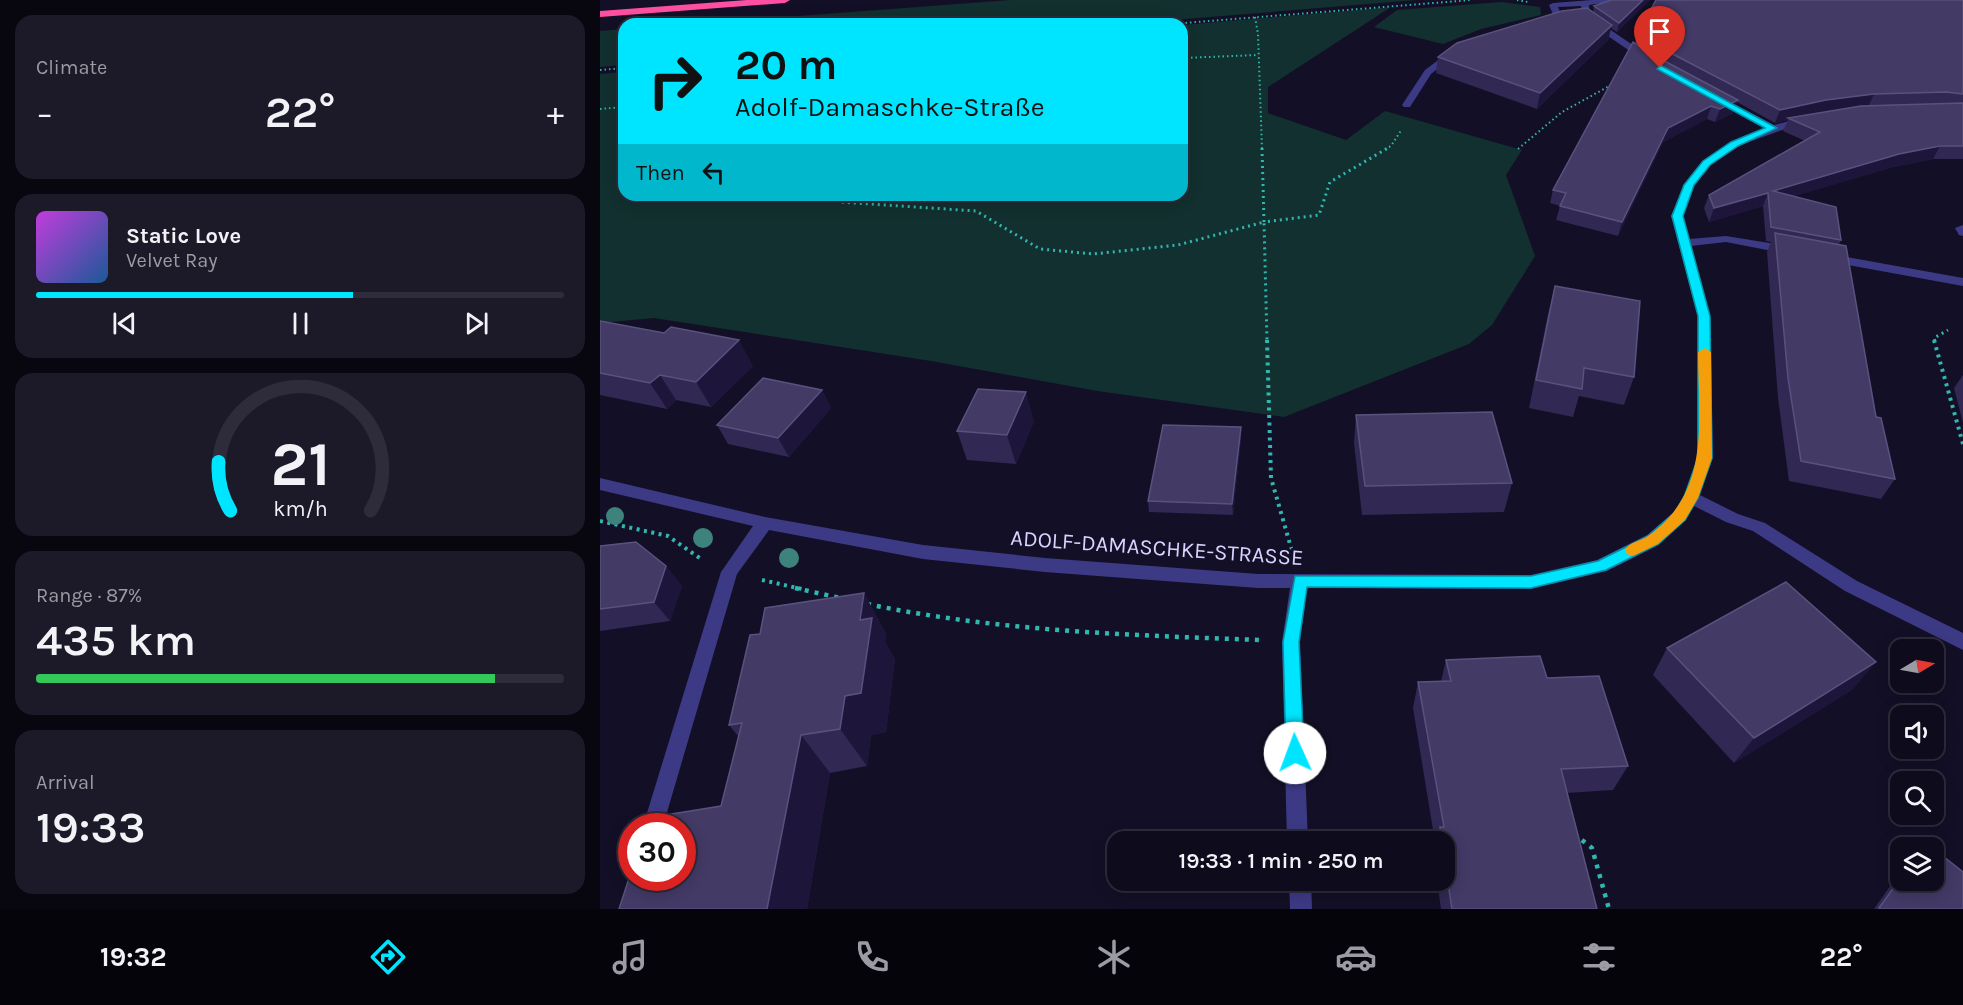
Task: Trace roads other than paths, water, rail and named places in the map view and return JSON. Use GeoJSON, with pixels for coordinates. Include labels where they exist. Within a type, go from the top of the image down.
{"type":"FeatureCollection","features":[{"type":"Feature","properties":{"kind":"highway"},"geometry":{"type":"LineString","coordinates":[[600,14],[784,0]]}},
{"type":"Feature","properties":{"kind":"street"},"geometry":{"type":"LineString","coordinates":[[1619,0],[1553,5],[1660,68]]}},
{"type":"Feature","properties":{"kind":"street"},"geometry":{"type":"LineString","coordinates":[[1548,21],[1573,18],[1585,3]]}},
{"type":"Feature","properties":{"kind":"street"},"geometry":{"type":"LineString","coordinates":[[1407,105],[1428,72],[1461,48]]}},
{"type":"Feature","properties":{"kind":"street"},"geometry":{"type":"LineString","coordinates":[[1711,95],[1773,128]]}},
{"type":"Feature","properties":{"kind":"street","name":"ADOLF-DAMASCHKE-STRASSE"},"geometry":{"type":"LineString","coordinates":[[600,484],[765,523],[923,552],[1128,571],[1258,581],[1531,582],[1601,566],[1653,540],[1680,516],[1691,498],[1705,458],[1704,316],[1677,216],[1689,185],[1707,163],[1734,144],[1773,128],[1819,116]]}},
{"type":"Feature","properties":{"kind":"street"},"geometry":{"type":"LineString","coordinates":[[1684,243],[1726,239],[1963,282]]}},
{"type":"Feature","properties":{"kind":"street"},"geometry":{"type":"LineString","coordinates":[[1691,498],[1732,518],[1759,527],[1851,586],[1963,642]]}},
{"type":"Feature","properties":{"kind":"street"},"geometry":{"type":"LineString","coordinates":[[657,813],[729,572],[765,523]]}},
{"type":"Feature","properties":{"kind":"street"},"geometry":{"type":"LineString","coordinates":[[1299,831],[1291,642],[1300,581]]}},
{"type":"Feature","properties":{"kind":"street"},"geometry":{"type":"LineString","coordinates":[[1300,891],[1301,909]]}}]}
